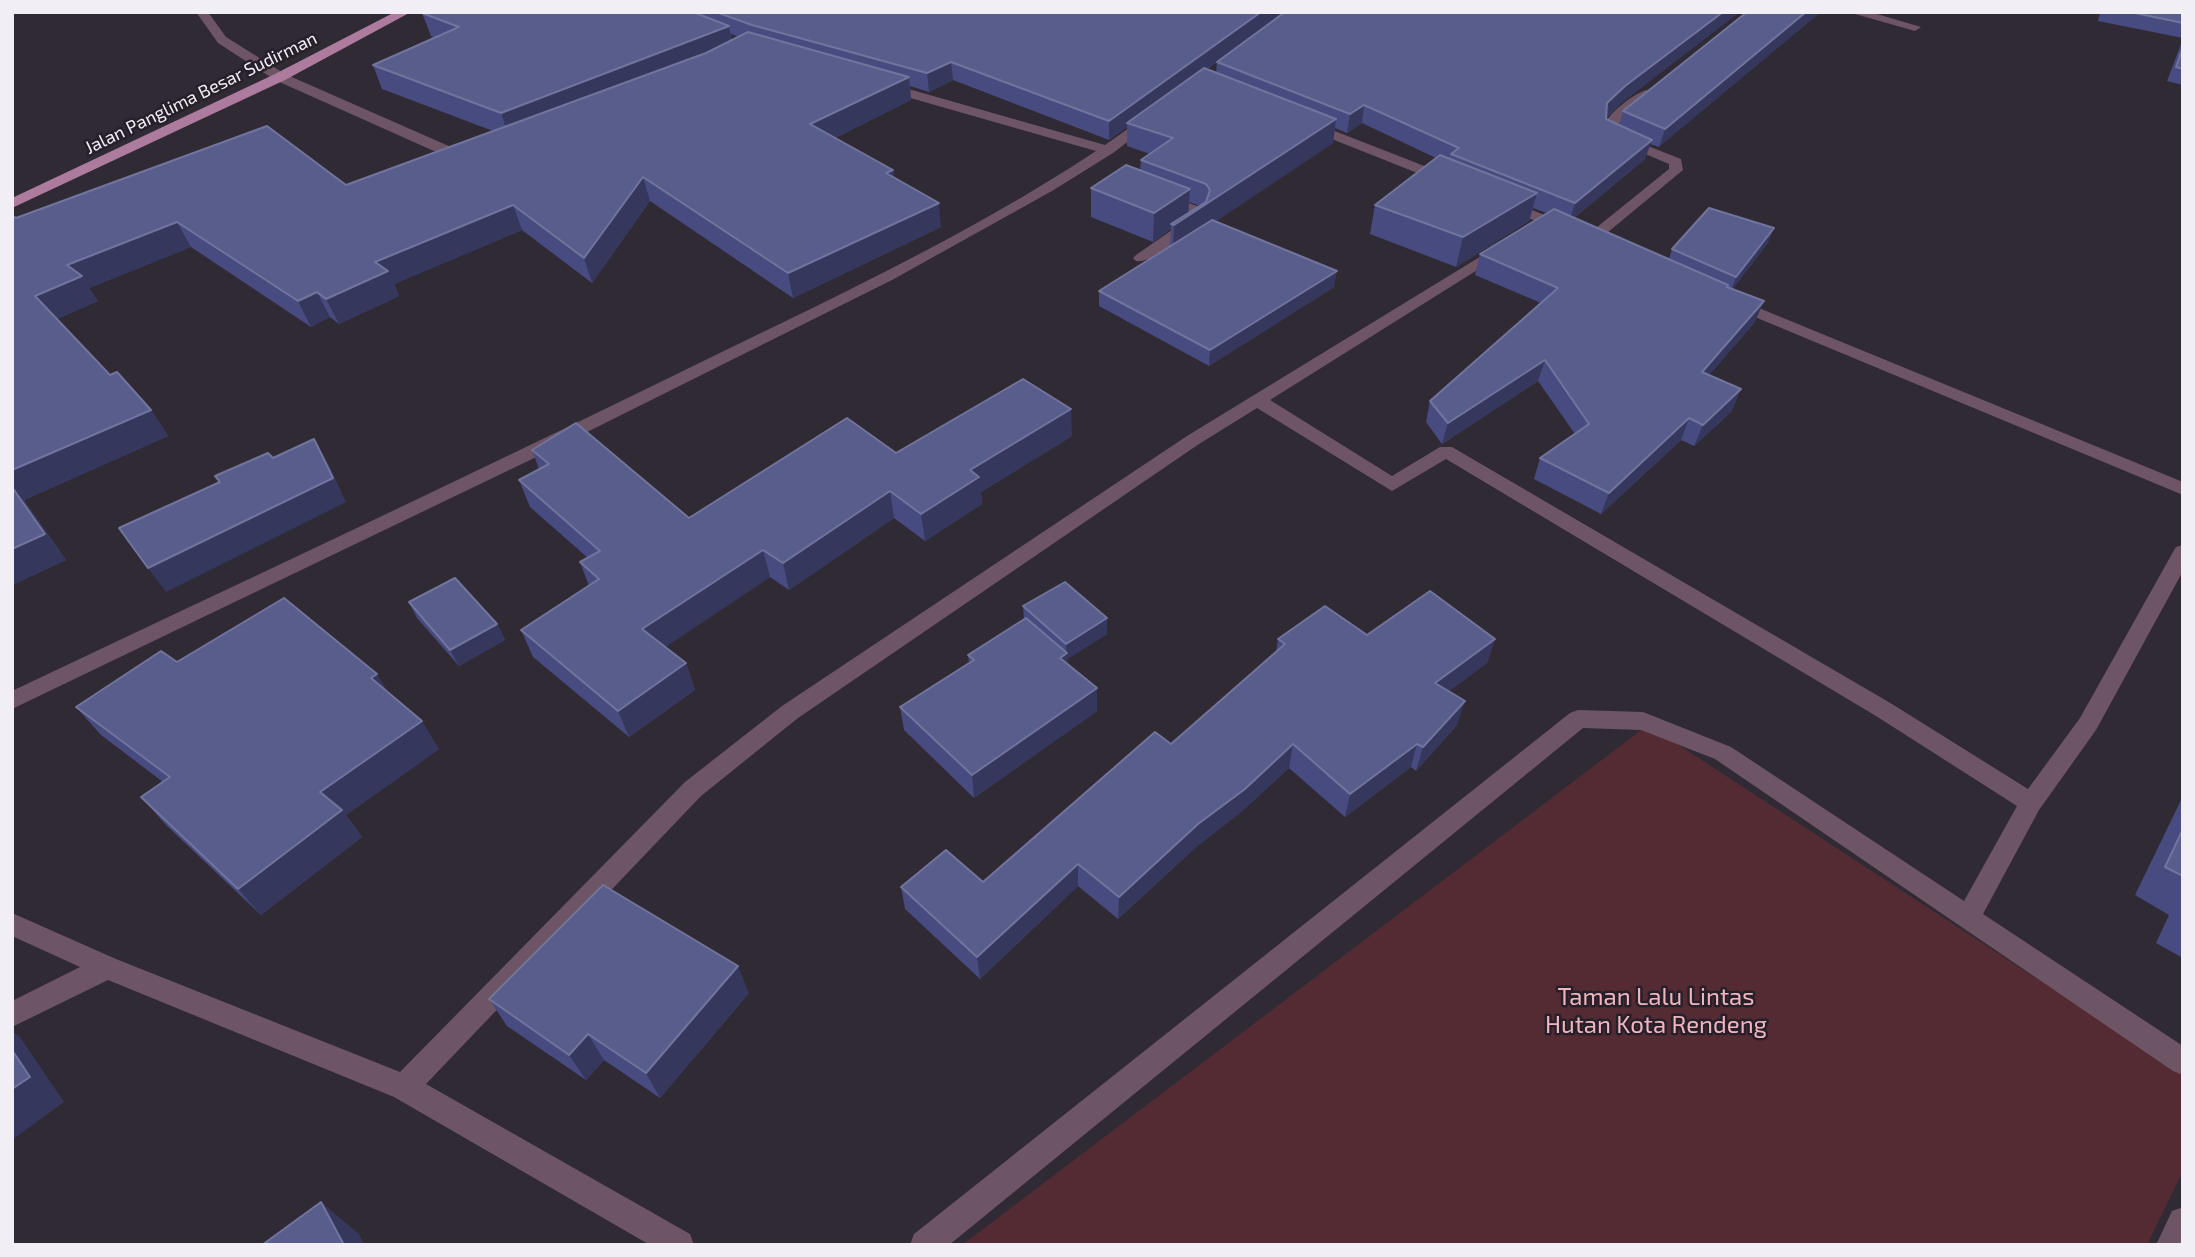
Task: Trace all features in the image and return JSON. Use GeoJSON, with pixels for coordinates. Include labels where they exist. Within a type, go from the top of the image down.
{"type":"FeatureCollection","features":[{"type":"Feature","properties":{"kind":"main road","name":"Jalan Panglima Besar Sudirman"},"geometry":{"type":"LineString","coordinates":[[12,204],[279,77],[405,12]]}},
{"type":"Feature","properties":{"kind":"street"},"geometry":{"type":"LineString","coordinates":[[202,12],[222,40],[279,77],[459,157],[478,157]]}},
{"type":"Feature","properties":{"kind":"street"},"geometry":{"type":"LineString","coordinates":[[1854,12],[1915,27]]}},
{"type":"Feature","properties":{"kind":"street"},"geometry":{"type":"LineString","coordinates":[[870,82],[1108,150]]}},
{"type":"Feature","properties":{"kind":"street"},"geometry":{"type":"LineString","coordinates":[[1483,195],[1597,242],[1676,170],[1676,162],[1608,135],[1608,127],[1612,122],[1657,86]]}},
{"type":"Feature","properties":{"kind":"street"},"geometry":{"type":"LineString","coordinates":[[12,701],[613,413],[933,253],[1088,171],[1108,150],[1159,112]]}},
{"type":"Feature","properties":{"kind":"street"},"geometry":{"type":"LineString","coordinates":[[1290,118],[1457,184]]}},
{"type":"Feature","properties":{"kind":"street"},"geometry":{"type":"LineString","coordinates":[[1141,258],[1192,225],[1200,216],[1195,210],[1145,192]]}},
{"type":"Feature","properties":{"kind":"street"},"geometry":{"type":"LineString","coordinates":[[404,1087],[693,789],[790,712],[1257,400],[1547,220]]}},
{"type":"Feature","properties":{"kind":"street"},"geometry":{"type":"LineString","coordinates":[[1715,294],[2183,489]]}},
{"type":"Feature","properties":{"kind":"street"},"geometry":{"type":"LineString","coordinates":[[1257,400],[1392,485],[1446,452],[1884,710],[2031,803]]}},
{"type":"Feature","properties":{"kind":"street"},"geometry":{"type":"LineString","coordinates":[[1968,918],[2031,803],[2088,724],[2183,552]]}},
{"type":"Feature","properties":{"kind":"street"},"geometry":{"type":"LineString","coordinates":[[925,1245],[1578,719],[1643,721],[1723,753],[2183,1062]]}},
{"type":"Feature","properties":{"kind":"street"},"geometry":{"type":"LineString","coordinates":[[12,924],[107,967],[404,1087],[679,1245]]}},
{"type":"Feature","properties":{"kind":"street"},"geometry":{"type":"LineString","coordinates":[[12,1015],[107,967]]}},
{"type":"Feature","properties":{"kind":"street"},"geometry":{"type":"LineString","coordinates":[[2171,1245],[2183,1222]]}},
{"type":"Feature","properties":{"kind":"green space","name":"Taman Lalu Lintas Hutan Kota Rendeng"},"geometry":{"type":"Polygon","coordinates":[[[1648,725],[2183,1074],[2183,1171],[2147,1245],[962,1245],[1648,725]]]}},
{"type":"Feature","properties":{"kind":"building"},"geometry":{"type":"Polygon","coordinates":[[[423,12],[693,12],[729,26],[501,113],[373,65],[459,27],[423,12]]]}},
{"type":"Feature","properties":{"kind":"building"},"geometry":{"type":"Polygon","coordinates":[[[716,12],[1261,12],[1109,121],[951,62],[927,73],[752,25],[716,12]]]}},
{"type":"Feature","properties":{"kind":"building"},"geometry":{"type":"Polygon","coordinates":[[[1285,12],[1723,12],[1625,86],[1607,103],[1606,119],[1652,140],[1575,203],[1451,154],[1459,148],[1364,105],[1350,114],[1217,62],[1285,12]]]}},
{"type":"Feature","properties":{"kind":"building"},"geometry":{"type":"Polygon","coordinates":[[[1747,12],[1806,12],[1665,129],[1623,111],[1747,12]]]}},
{"type":"Feature","properties":{"kind":"building"},"geometry":{"type":"Polygon","coordinates":[[[2130,12],[2183,12],[2183,23],[2130,12]]]}},
{"type":"Feature","properties":{"kind":"building"},"geometry":{"type":"Polygon","coordinates":[[[748,32],[909,77],[810,124],[893,170],[886,173],[939,203],[788,273],[643,177],[584,258],[513,205],[375,262],[388,271],[326,299],[317,292],[298,301],[177,222],[67,265],[82,276],[35,296],[110,375],[117,372],[151,410],[12,470],[12,216],[16,218],[267,126],[346,185],[706,53],[748,32]]]}},
{"type":"Feature","properties":{"kind":"building"},"geometry":{"type":"Polygon","coordinates":[[[2183,47],[2183,69],[2176,67],[2183,47]]]}},
{"type":"Feature","properties":{"kind":"building"},"geometry":{"type":"Polygon","coordinates":[[[1204,68],[1336,119],[1174,225],[1171,224],[1206,202],[1210,190],[1206,184],[1141,160],[1173,138],[1127,123],[1204,68]]]}},
{"type":"Feature","properties":{"kind":"building"},"geometry":{"type":"Polygon","coordinates":[[[1440,155],[1537,193],[1463,237],[1375,205],[1440,155]]]}},
{"type":"Feature","properties":{"kind":"building"},"geometry":{"type":"Polygon","coordinates":[[[1126,165],[1190,189],[1154,213],[1091,188],[1126,165]]]}},
{"type":"Feature","properties":{"kind":"building"},"geometry":{"type":"Polygon","coordinates":[[[1709,208],[1774,228],[1736,277],[1672,249],[1709,208]]]}},
{"type":"Feature","properties":{"kind":"building"},"geometry":{"type":"Polygon","coordinates":[[[1554,209],[1764,301],[1702,372],[1741,389],[1703,425],[1689,418],[1609,493],[1540,458],[1589,424],[1545,360],[1448,423],[1430,401],[1558,288],[1480,254],[1554,209]]]}},
{"type":"Feature","properties":{"kind":"building"},"geometry":{"type":"Polygon","coordinates":[[[1212,220],[1337,271],[1210,350],[1099,291],[1212,220]]]}},
{"type":"Feature","properties":{"kind":"building"},"geometry":{"type":"Polygon","coordinates":[[[1023,379],[1071,409],[970,470],[979,477],[921,514],[890,491],[783,563],[763,550],[642,629],[686,663],[618,711],[521,630],[599,579],[580,562],[600,551],[519,480],[549,464],[532,450],[576,423],[689,518],[847,418],[896,453],[1023,379]]]}},
{"type":"Feature","properties":{"kind":"building"},"geometry":{"type":"Polygon","coordinates":[[[314,439],[333,478],[148,568],[119,528],[220,482],[215,476],[268,453],[273,458],[314,439]]]}},
{"type":"Feature","properties":{"kind":"building"},"geometry":{"type":"Polygon","coordinates":[[[12,487],[45,534],[12,549],[12,487]]]}},
{"type":"Feature","properties":{"kind":"building"},"geometry":{"type":"Polygon","coordinates":[[[455,578],[497,624],[450,650],[409,602],[455,578]]]}},
{"type":"Feature","properties":{"kind":"building"},"geometry":{"type":"Polygon","coordinates":[[[1065,582],[1107,618],[1066,644],[1023,606],[1065,582]]]}},
{"type":"Feature","properties":{"kind":"building"},"geometry":{"type":"Polygon","coordinates":[[[1430,591],[1495,639],[1435,683],[1465,701],[1423,747],[1417,744],[1350,794],[1293,744],[1245,789],[1198,824],[1119,897],[1078,864],[977,957],[901,887],[946,850],[983,882],[1155,732],[1171,744],[1285,644],[1278,639],[1325,606],[1367,635],[1430,591]]]}},
{"type":"Feature","properties":{"kind":"building"},"geometry":{"type":"Polygon","coordinates":[[[284,598],[377,674],[371,678],[422,721],[320,792],[342,810],[238,889],[141,797],[170,777],[76,707],[161,651],[177,662],[284,598]]]}},
{"type":"Feature","properties":{"kind":"building"},"geometry":{"type":"Polygon","coordinates":[[[1026,618],[1067,653],[1060,658],[1097,688],[972,775],[900,707],[974,660],[968,655],[1026,618]]]}},
{"type":"Feature","properties":{"kind":"building"},"geometry":{"type":"Polygon","coordinates":[[[2183,829],[2183,876],[2165,867],[2183,829]]]}},
{"type":"Feature","properties":{"kind":"building"},"geometry":{"type":"Polygon","coordinates":[[[603,885],[738,966],[646,1073],[588,1034],[569,1055],[489,999],[603,885]]]}},
{"type":"Feature","properties":{"kind":"building"},"geometry":{"type":"Polygon","coordinates":[[[12,1050],[30,1077],[12,1089],[12,1050]]]}},
{"type":"Feature","properties":{"kind":"building"},"geometry":{"type":"Polygon","coordinates":[[[321,1202],[344,1245],[262,1245],[321,1202]]]}}]}
